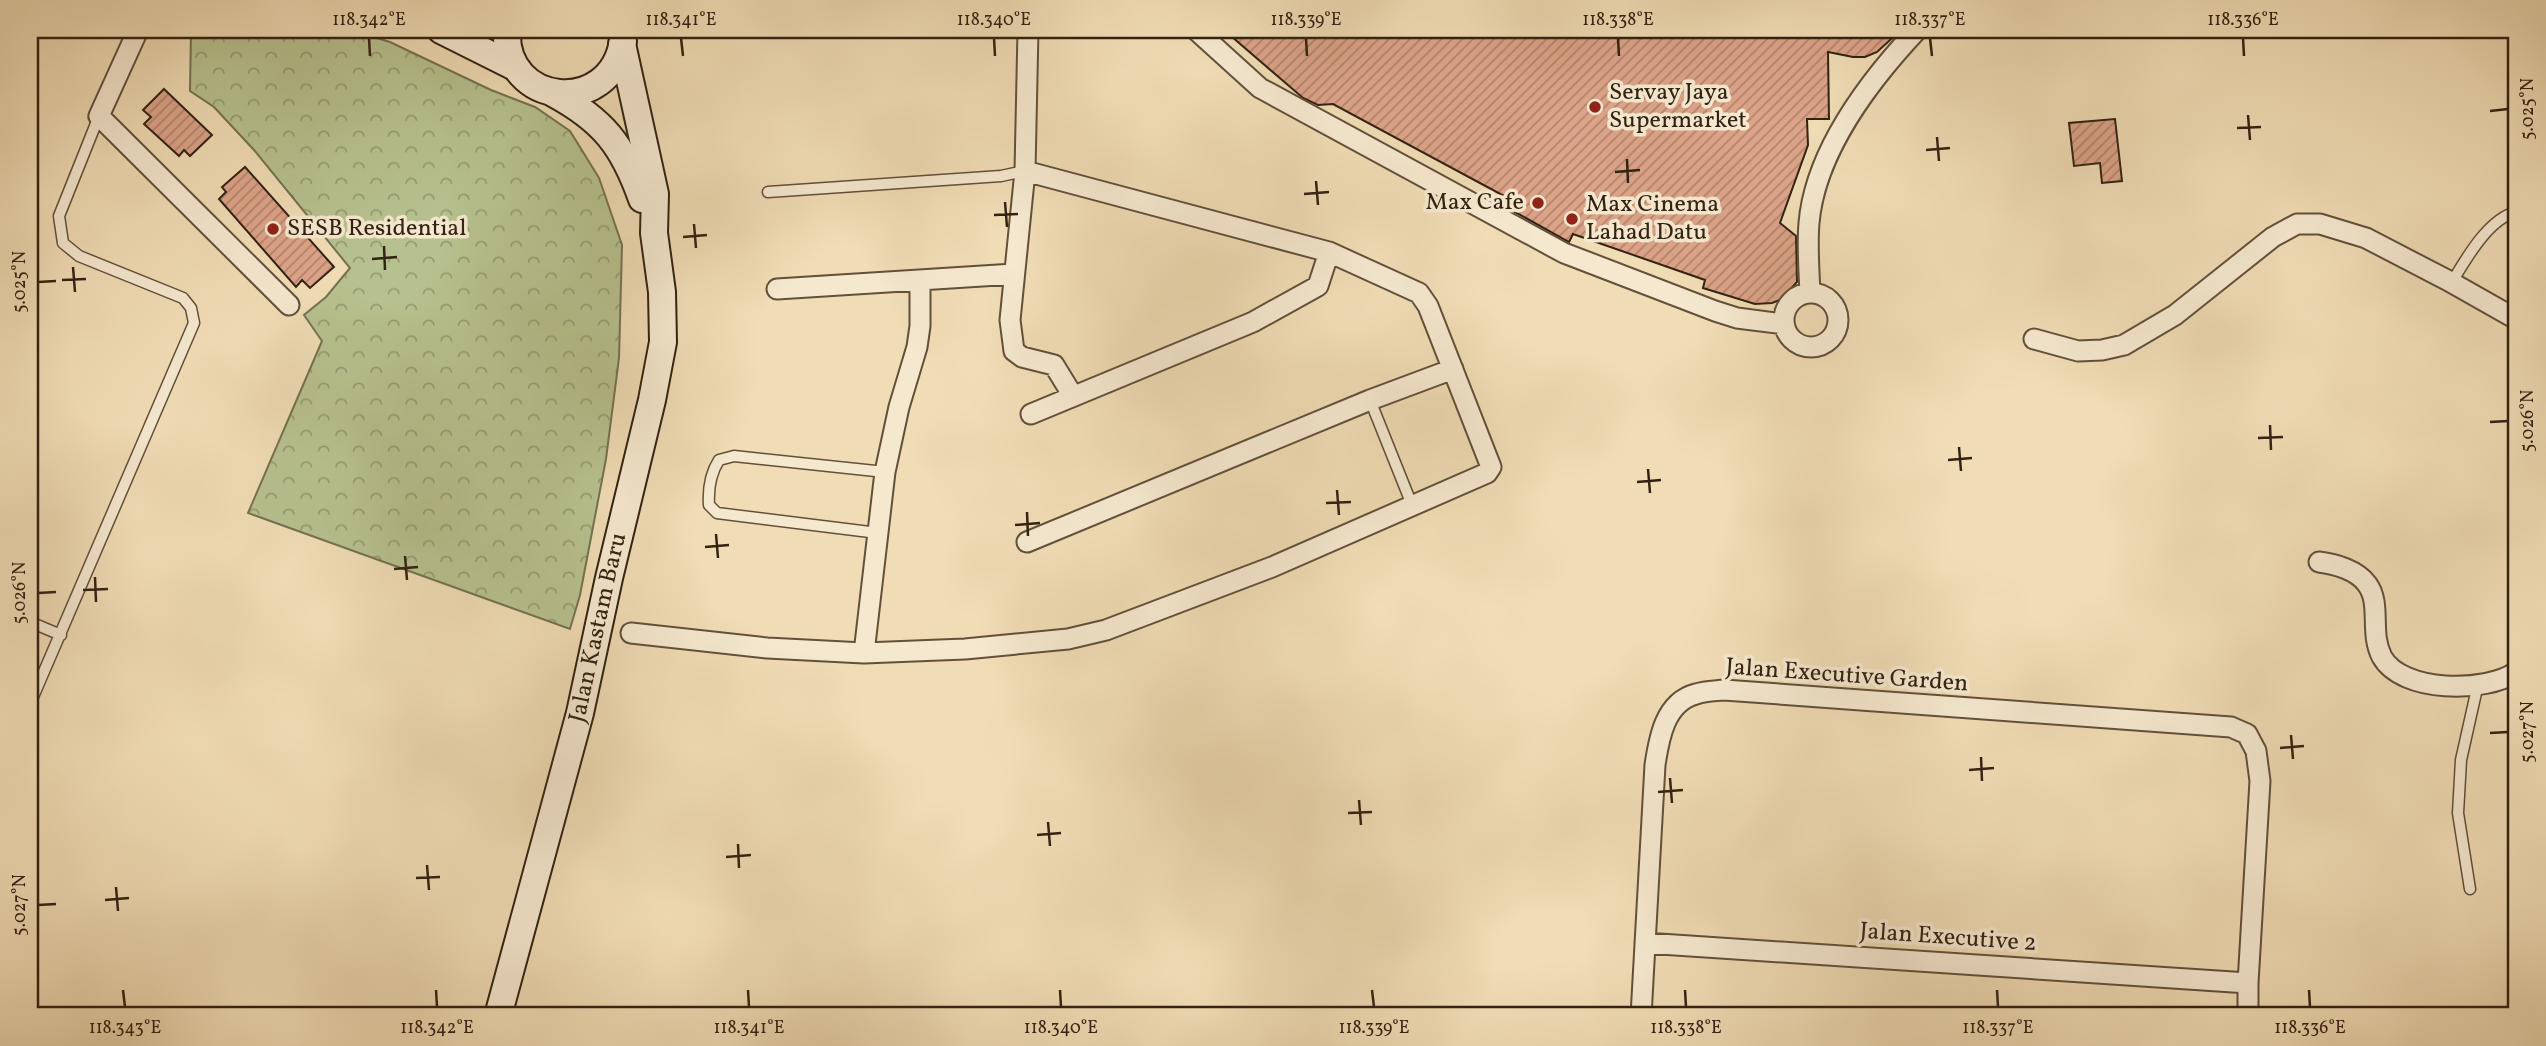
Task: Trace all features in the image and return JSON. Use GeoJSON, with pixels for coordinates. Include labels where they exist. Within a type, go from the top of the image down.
{"type":"FeatureCollection","features":[{"type":"Feature","properties":{"kind":"street"},"geometry":{"type":"LineString","coordinates":[[138,30],[99,116],[289,305]]}},
{"type":"Feature","properties":{"kind":"street"},"geometry":{"type":"LineString","coordinates":[[441,30],[515,67]]}},
{"type":"Feature","properties":{"kind":"street"},"geometry":{"type":"LineString","coordinates":[[507,30],[508,50],[515,67]]}},
{"type":"Feature","properties":{"kind":"street"},"geometry":{"type":"LineString","coordinates":[[1028,30],[1025,171],[1010,320],[1014,351],[1021,357],[1054,365],[1073,396]]}},
{"type":"Feature","properties":{"kind":"street"},"geometry":{"type":"LineString","coordinates":[[1196,30],[1260,88],[1564,253],[1715,311],[1737,318],[1784,324]]}},
{"type":"Feature","properties":{"kind":"street"},"geometry":{"type":"LineString","coordinates":[[1810,293],[1809,222],[1816,186],[1835,143],[1862,96],[1917,30]]}},
{"type":"Feature","properties":{"kind":"street"},"geometry":{"type":"LineString","coordinates":[[551,92],[570,94],[589,89],[605,78],[617,63],[623,34]]}},
{"type":"Feature","properties":{"kind":"street","name":"Jalan Kastam Baru"},"geometry":{"type":"LineString","coordinates":[[498,1016],[580,713],[663,342],[662,292],[654,233],[655,194],[623,34]]}},
{"type":"Feature","properties":{"kind":"street","name":"Jalan Kastam Baru"},"geometry":{"type":"LineString","coordinates":[[515,67],[537,87],[579,107],[605,129],[631,166],[654,233]]}},
{"type":"Feature","properties":{"kind":"street"},"geometry":{"type":"LineString","coordinates":[[631,633],[767,648],[864,653],[965,649],[1068,639],[1107,630],[1272,567],[1487,472],[1491,467],[1428,306],[1419,293],[1329,252],[1025,171]]}},
{"type":"Feature","properties":{"kind":"street"},"geometry":{"type":"LineString","coordinates":[[2034,339],[2078,351],[2102,350],[2124,345],[2175,315],[2273,237],[2297,224],[2320,224],[2341,229],[2395,252],[2516,319]]}},
{"type":"Feature","properties":{"kind":"street"},"geometry":{"type":"LineString","coordinates":[[1031,414],[1253,322],[1318,286],[1329,252]]}},
{"type":"Feature","properties":{"kind":"street"},"geometry":{"type":"LineString","coordinates":[[777,289],[1014,274]]}},
{"type":"Feature","properties":{"kind":"street"},"geometry":{"type":"LineString","coordinates":[[864,653],[885,472],[899,407],[918,347],[920,280]]}},
{"type":"Feature","properties":{"kind":"street"},"geometry":{"type":"LineString","coordinates":[[1810,293],[1821,294],[1831,301],[1837,310],[1839,321],[1836,332],[1828,341],[1818,346],[1797,342],[1789,335],[1784,324],[1790,303],[1799,296],[1810,293]]}},
{"type":"Feature","properties":{"kind":"street"},"geometry":{"type":"LineString","coordinates":[[1027,542],[1370,400],[1453,369]]}},
{"type":"Feature","properties":{"kind":"street"},"geometry":{"type":"LineString","coordinates":[[2319,562],[2334,564],[2367,583],[2375,608],[2376,643],[2393,670],[2417,682],[2437,686],[2478,684],[2515,675]]}},
{"type":"Feature","properties":{"kind":"street","name":"Jalan Executive Garden"},"geometry":{"type":"LineString","coordinates":[[1642,1016],[1655,765],[1660,733],[1675,707],[1694,694],[1724,690],[2231,727],[2248,734],[2256,751],[2260,781],[2248,983]]}},
{"type":"Feature","properties":{"kind":"street","name":"Jalan Executive 2"},"geometry":{"type":"LineString","coordinates":[[1645,943],[2248,983]]}},
{"type":"Feature","properties":{"kind":"street"},"geometry":{"type":"LineString","coordinates":[[2248,983],[2248,1016]]}},
{"type":"Feature","properties":{"kind":"lane"},"geometry":{"type":"LineString","coordinates":[[30,704],[194,323],[191,308],[183,298],[79,256],[63,243],[60,216],[99,116]]}},
{"type":"Feature","properties":{"kind":"lane"},"geometry":{"type":"LineString","coordinates":[[768,192],[1001,176],[1025,171]]}},
{"type":"Feature","properties":{"kind":"lane"},"geometry":{"type":"LineString","coordinates":[[2452,282],[2476,244],[2506,214],[2516,212]]}},
{"type":"Feature","properties":{"kind":"lane"},"geometry":{"type":"LineString","coordinates":[[1370,400],[1412,505]]}},
{"type":"Feature","properties":{"kind":"lane"},"geometry":{"type":"LineString","coordinates":[[878,533],[717,513],[709,505],[708,491],[713,470],[719,460],[734,456],[885,472]]}},
{"type":"Feature","properties":{"kind":"lane"},"geometry":{"type":"LineString","coordinates":[[30,622],[61,635]]}},
{"type":"Feature","properties":{"kind":"lane"},"geometry":{"type":"LineString","coordinates":[[2470,888],[2458,813],[2461,760],[2478,684]]}},
{"type":"Feature","properties":{"kind":"green space"},"geometry":{"type":"Polygon","coordinates":[[[191,30],[350,30],[390,42],[491,90],[535,107],[570,131],[599,178],[622,245],[619,358],[606,459],[580,595],[570,629],[248,513],[322,341],[304,315],[326,297],[350,268],[254,150],[214,107],[190,91],[191,30]]]}},
{"type":"Feature","properties":{"kind":"building"},"geometry":{"type":"Polygon","coordinates":[[[1224,30],[1901,30],[1877,52],[1865,57],[1828,52],[1829,119],[1807,119],[1808,145],[1780,223],[1796,236],[1797,282],[1782,299],[1772,303],[1755,304],[1703,288],[1705,280],[1573,234],[1569,242],[1515,212],[1519,204],[1333,104],[1318,105],[1303,98],[1224,30]]]}},
{"type":"Feature","properties":{"kind":"building"},"geometry":{"type":"Polygon","coordinates":[[[164,89],[212,135],[190,156],[184,150],[179,156],[144,124],[151,117],[143,110],[164,89]]]}},
{"type":"Feature","properties":{"kind":"building"},"geometry":{"type":"Polygon","coordinates":[[[2115,119],[2122,181],[2102,183],[2100,163],[2074,166],[2069,123],[2115,119]]]}},
{"type":"Feature","properties":{"kind":"building","name":"SESB Residential"},"geometry":{"type":"Polygon","coordinates":[[[245,167],[334,267],[310,288],[302,280],[296,287],[219,199],[226,192],[222,187],[245,167]]]}},
{"type":"Feature","properties":{"kind":"place","name":"Servay Jaya Supermarket"},"geometry":{"type":"Point","coordinates":[1595,107]}},
{"type":"Feature","properties":{"kind":"place","name":"Max Cafe"},"geometry":{"type":"Point","coordinates":[1538,203]}},
{"type":"Feature","properties":{"kind":"place","name":"Max Cinema Lahad Datu"},"geometry":{"type":"Point","coordinates":[1572,219]}},
{"type":"Feature","properties":{"kind":"place","name":"SESB Residential"},"geometry":{"type":"Point","coordinates":[273,229]}}]}
